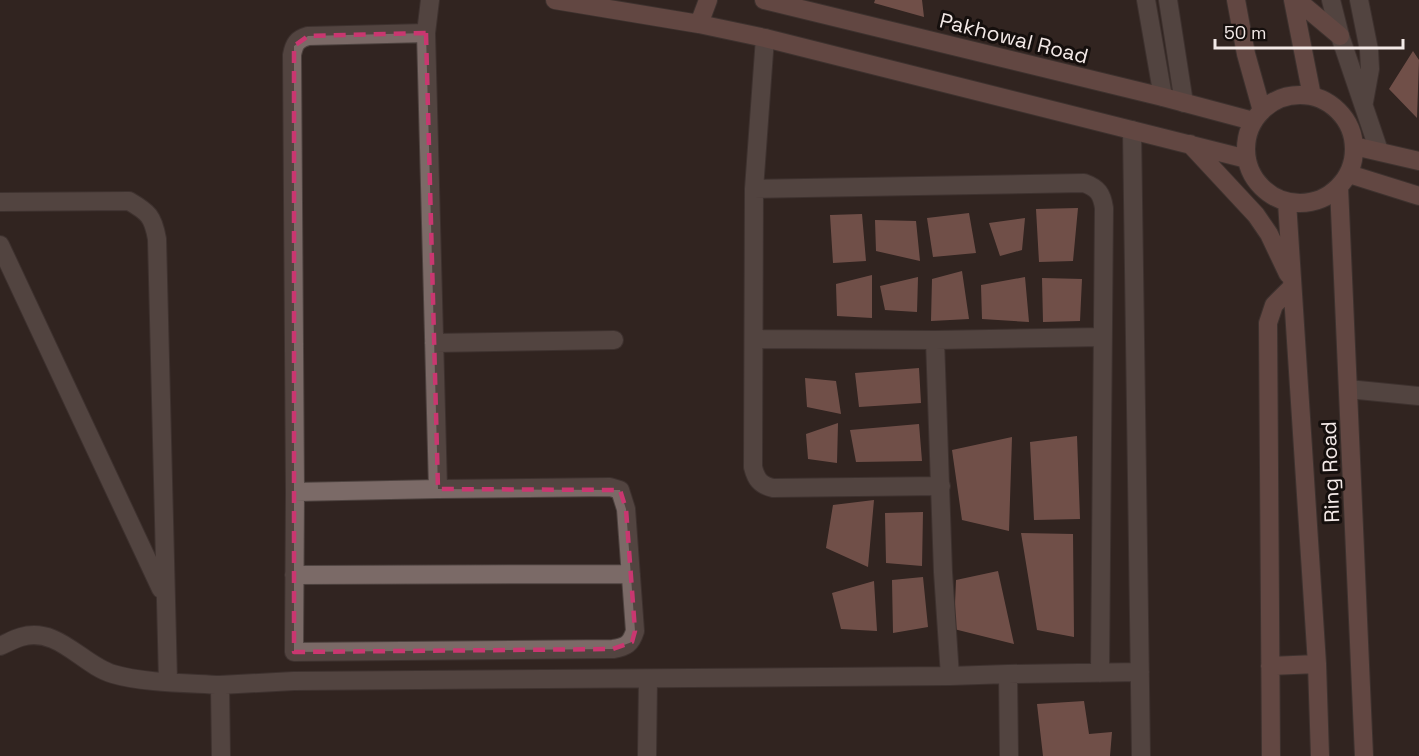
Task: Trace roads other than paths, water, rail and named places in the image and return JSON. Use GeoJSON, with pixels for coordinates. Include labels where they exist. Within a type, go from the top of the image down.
{"type":"FeatureCollection","features":[{"type":"Feature","properties":{"kind":"street"},"geometry":{"type":"LineString","coordinates":[[430,0],[426,33],[438,489]]}},
{"type":"Feature","properties":{"kind":"street"},"geometry":{"type":"LineString","coordinates":[[555,0],[699,24],[765,38],[1247,159]]}},
{"type":"Feature","properties":{"kind":"street"},"geometry":{"type":"LineString","coordinates":[[699,24],[708,0]]}},
{"type":"Feature","properties":{"kind":"street","name":"Pakhowal Road"},"geometry":{"type":"LineString","coordinates":[[764,0],[1184,103],[1258,116]]}},
{"type":"Feature","properties":{"kind":"street"},"geometry":{"type":"LineString","coordinates":[[1146,0],[1163,97]]}},
{"type":"Feature","properties":{"kind":"street"},"geometry":{"type":"LineString","coordinates":[[1168,0],[1184,103]]}},
{"type":"Feature","properties":{"kind":"street"},"geometry":{"type":"LineString","coordinates":[[1236,0],[1258,116]]}},
{"type":"Feature","properties":{"kind":"street"},"geometry":{"type":"LineString","coordinates":[[1295,0],[1312,96]]}},
{"type":"Feature","properties":{"kind":"street"},"geometry":{"type":"LineString","coordinates":[[1295,0],[1340,36]]}},
{"type":"Feature","properties":{"kind":"street"},"geometry":{"type":"LineString","coordinates":[[1331,0],[1340,36],[1379,151]]}},
{"type":"Feature","properties":{"kind":"street"},"geometry":{"type":"LineString","coordinates":[[1359,0],[1369,50],[1370,69],[1363,104]]}},
{"type":"Feature","properties":{"kind":"street"},"geometry":{"type":"LineString","coordinates":[[294,681],[292,55],[298,39],[308,36],[426,33]]}},
{"type":"Feature","properties":{"kind":"street"},"geometry":{"type":"LineString","coordinates":[[765,38],[754,189],[753,467],[756,478],[764,486],[773,488],[941,486]]}},
{"type":"Feature","properties":{"kind":"street"},"geometry":{"type":"LineString","coordinates":[[1294,95],[1312,96],[1327,102],[1340,112],[1349,126],[1354,146],[1354,158],[1344,180],[1324,198],[1306,203],[1287,202],[1268,193],[1254,178],[1247,159],[1247,139],[1258,116],[1276,100],[1294,95]]}},
{"type":"Feature","properties":{"kind":"street"},"geometry":{"type":"LineString","coordinates":[[1132,130],[1141,756]]}},
{"type":"Feature","properties":{"kind":"street"},"geometry":{"type":"LineString","coordinates":[[1190,144],[1256,215],[1269,234],[1292,284],[1274,305],[1268,323],[1271,756]]}},
{"type":"Feature","properties":{"kind":"street"},"geometry":{"type":"LineString","coordinates":[[1354,146],[1419,162]]}},
{"type":"Feature","properties":{"kind":"street"},"geometry":{"type":"LineString","coordinates":[[1344,180],[1419,196]]}},
{"type":"Feature","properties":{"kind":"street","name":"Ring Road"},"geometry":{"type":"LineString","coordinates":[[1344,180],[1348,389],[1364,756]]}},
{"type":"Feature","properties":{"kind":"street"},"geometry":{"type":"LineString","coordinates":[[754,189],[1084,183],[1096,187],[1103,197],[1104,208],[1100,673]]}},
{"type":"Feature","properties":{"kind":"street"},"geometry":{"type":"LineString","coordinates":[[0,202],[129,201],[146,210],[154,223],[157,239],[164,597],[168,681]]}},
{"type":"Feature","properties":{"kind":"street","name":"Ring Road"},"geometry":{"type":"LineString","coordinates":[[1287,202],[1317,664],[1320,756]]}},
{"type":"Feature","properties":{"kind":"street"},"geometry":{"type":"LineString","coordinates":[[0,245],[164,597]]}},
{"type":"Feature","properties":{"kind":"street"},"geometry":{"type":"LineString","coordinates":[[754,339],[935,340],[1102,337]]}},
{"type":"Feature","properties":{"kind":"street"},"geometry":{"type":"LineString","coordinates":[[434,343],[614,340]]}},
{"type":"Feature","properties":{"kind":"street"},"geometry":{"type":"LineString","coordinates":[[935,340],[943,572],[950,676]]}},
{"type":"Feature","properties":{"kind":"street"},"geometry":{"type":"LineString","coordinates":[[1348,389],[1419,396]]}},
{"type":"Feature","properties":{"kind":"street"},"geometry":{"type":"LineString","coordinates":[[294,652],[601,650],[624,648],[632,642],[634,631],[627,509],[620,490],[610,487],[295,492]]}},
{"type":"Feature","properties":{"kind":"street"},"geometry":{"type":"LineString","coordinates":[[294,575],[631,574]]}},
{"type":"Feature","properties":{"kind":"street"},"geometry":{"type":"LineString","coordinates":[[0,646],[23,636],[38,635],[53,638],[86,661],[114,675],[220,685],[294,681],[950,676],[1140,672]]}},
{"type":"Feature","properties":{"kind":"street"},"geometry":{"type":"LineString","coordinates":[[1270,666],[1317,664]]}},
{"type":"Feature","properties":{"kind":"street"},"geometry":{"type":"LineString","coordinates":[[1008,674],[1009,756]]}},
{"type":"Feature","properties":{"kind":"street"},"geometry":{"type":"LineString","coordinates":[[647,756],[648,679]]}},
{"type":"Feature","properties":{"kind":"street"},"geometry":{"type":"LineString","coordinates":[[220,685],[221,756]]}}]}
